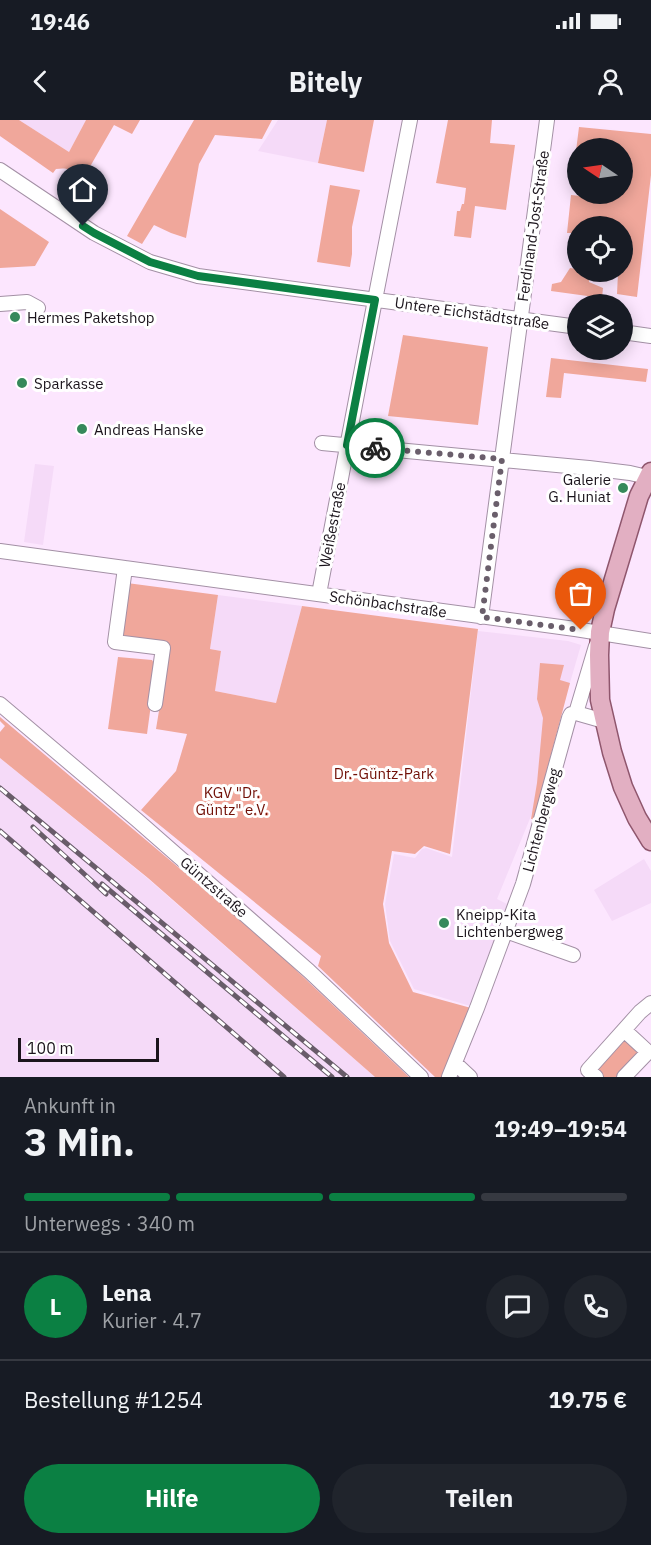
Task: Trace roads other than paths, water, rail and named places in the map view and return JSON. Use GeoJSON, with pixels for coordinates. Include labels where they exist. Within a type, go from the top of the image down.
{"type":"FeatureCollection","features":[{"type":"Feature","properties":{"kind":"main road"},"geometry":{"type":"LineString","coordinates":[[650,476],[639,496],[600,632],[599,681],[604,721],[623,786],[637,818],[651,841]]}},
{"type":"Feature","properties":{"kind":"street","name":"Weißestraße"},"geometry":{"type":"LineString","coordinates":[[319,594],[410,120]]}},
{"type":"Feature","properties":{"kind":"street","name":"Ferdinand-Jost-Straße"},"geometry":{"type":"LineString","coordinates":[[482,617],[547,120]]}},
{"type":"Feature","properties":{"kind":"street","name":"Untere Eichstädtstraße"},"geometry":{"type":"LineString","coordinates":[[0,170],[94,233],[150,262],[198,276],[567,326]]}},
{"type":"Feature","properties":{"kind":"street"},"geometry":{"type":"LineString","coordinates":[[0,304],[27,303],[38,308]]}},
{"type":"Feature","properties":{"kind":"street"},"geometry":{"type":"LineString","coordinates":[[633,334],[651,336]]}},
{"type":"Feature","properties":{"kind":"street"},"geometry":{"type":"LineString","coordinates":[[322,443],[502,459],[650,476]]}},
{"type":"Feature","properties":{"kind":"street","name":"Schönbachstraße"},"geometry":{"type":"LineString","coordinates":[[0,551],[600,632],[651,641]]}},
{"type":"Feature","properties":{"kind":"street"},"geometry":{"type":"LineString","coordinates":[[125,568],[115,642],[163,648],[155,704]]}},
{"type":"Feature","properties":{"kind":"street","name":"Lichtenbergweg"},"geometry":{"type":"LineString","coordinates":[[449,1077],[523,884],[569,718],[571,714],[576,713],[600,632]]}},
{"type":"Feature","properties":{"kind":"street","name":"Güntzstraße"},"geometry":{"type":"LineString","coordinates":[[0,704],[309,971],[421,1077]]}},
{"type":"Feature","properties":{"kind":"street"},"geometry":{"type":"LineString","coordinates":[[576,713],[604,721]]}},
{"type":"Feature","properties":{"kind":"street"},"geometry":{"type":"LineString","coordinates":[[506,931],[573,955]]}},
{"type":"Feature","properties":{"kind":"street"},"geometry":{"type":"LineString","coordinates":[[596,1077],[588,1070],[640,1012],[651,1003]]}},
{"type":"Feature","properties":{"kind":"street"},"geometry":{"type":"LineString","coordinates":[[624,1030],[648,1052],[624,1077]]}},
{"type":"Feature","properties":{"kind":"street"},"geometry":{"type":"LineString","coordinates":[[455,1063],[470,1077]]}},
{"type":"Feature","properties":{"kind":"railway"},"geometry":{"type":"LineString","coordinates":[[0,788],[347,1077]]}},
{"type":"Feature","properties":{"kind":"railway"},"geometry":{"type":"LineString","coordinates":[[33,827],[106,894]]}},
{"type":"Feature","properties":{"kind":"railway"},"geometry":{"type":"LineString","coordinates":[[0,831],[284,1077]]}},
{"type":"Feature","properties":{"kind":"railway"},"geometry":{"type":"LineString","coordinates":[[102,884],[332,1077]]}},
{"type":"Feature","properties":{"kind":"place","name":"Hermes Paketshop"},"geometry":{"type":"Point","coordinates":[15,317]}},
{"type":"Feature","properties":{"kind":"place","name":"Sparkasse"},"geometry":{"type":"Point","coordinates":[22,383]}},
{"type":"Feature","properties":{"kind":"place","name":"Andreas Hanske"},"geometry":{"type":"Point","coordinates":[82,429]}},
{"type":"Feature","properties":{"kind":"place","name":"Galerie G. Huniat"},"geometry":{"type":"Point","coordinates":[623,488]}},
{"type":"Feature","properties":{"kind":"place","name":"Kneipp-Kita Lichtenbergweg"},"geometry":{"type":"Point","coordinates":[444,923]}},
{"type":"Feature","properties":{"kind":"park label","name":"Dr.-Güntz-Park"},"geometry":{"type":"Point","coordinates":[384,773]}},
{"type":"Feature","properties":{"kind":"park label","name":"KGV \"Dr. Güntz\" e.V."},"geometry":{"type":"Point","coordinates":[232,800]}}]}
